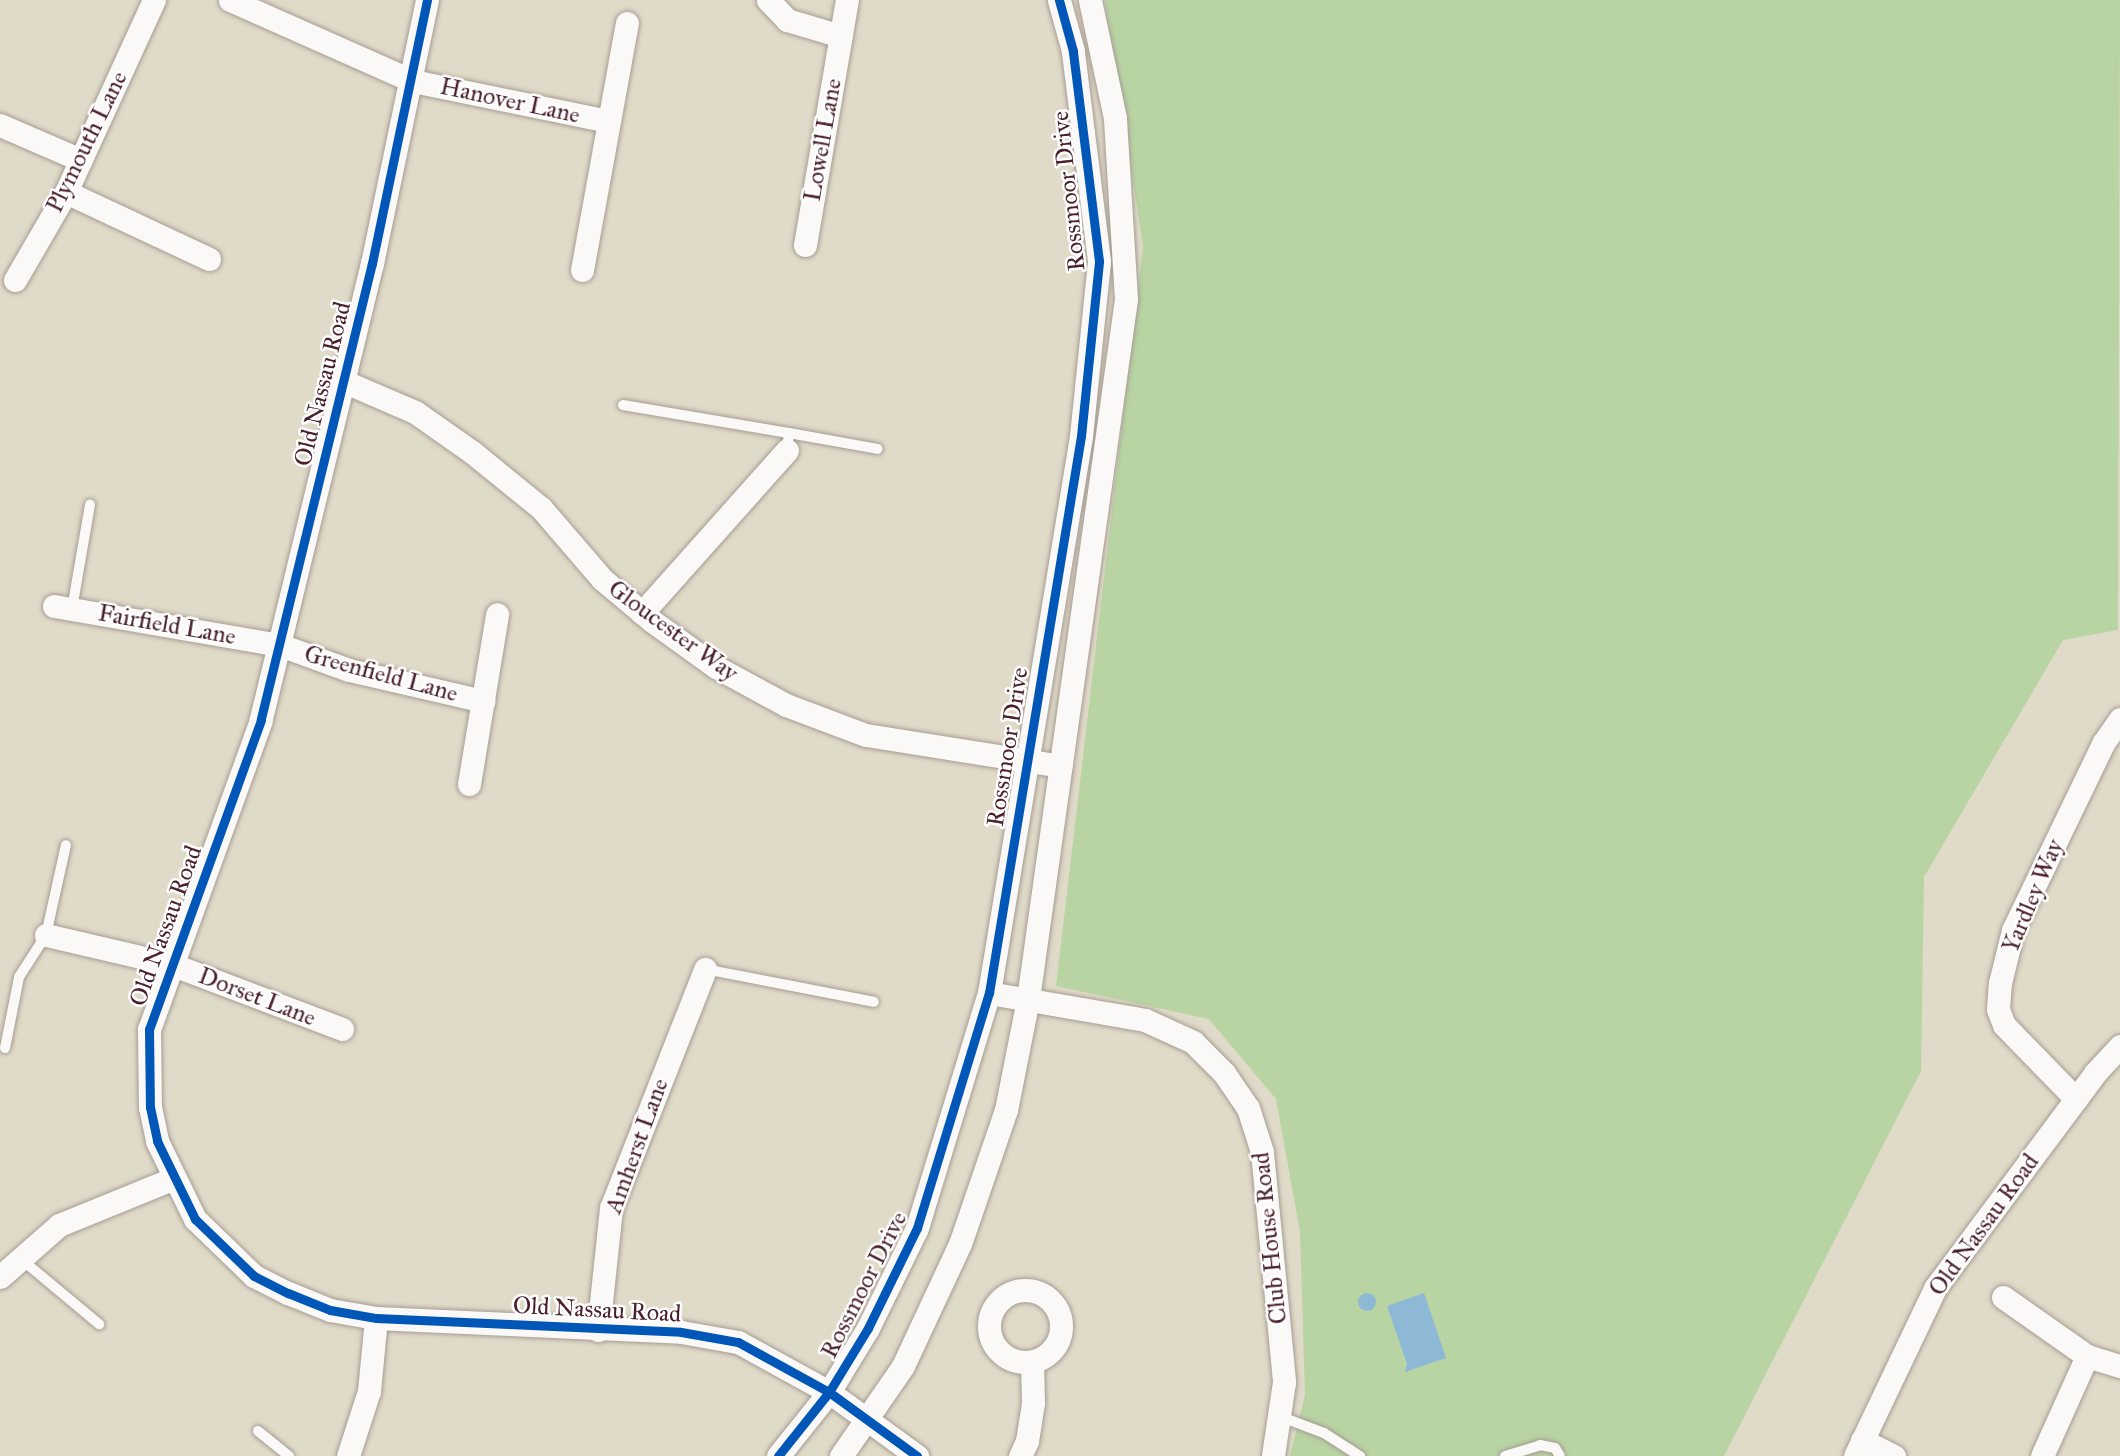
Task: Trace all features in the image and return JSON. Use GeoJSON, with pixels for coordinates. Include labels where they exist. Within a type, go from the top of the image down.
{"type":"FeatureCollection","features":[{"type":"Feature","properties":{"kind":"street","name":"Plymouth Lane"},"geometry":{"type":"LineString","coordinates":[[15,280],[66,192],[154,0]]}},
{"type":"Feature","properties":{"kind":"street","name":"Hanover Lane"},"geometry":{"type":"LineString","coordinates":[[230,0],[413,81],[608,121]]}},
{"type":"Feature","properties":{"kind":"street","name":"Old Nassau Road"},"geometry":{"type":"LineString","coordinates":[[427,0],[413,81],[261,720],[149,1029],[149,1072],[157,1141],[172,1179],[195,1219],[254,1276],[330,1310],[376,1318],[681,1332],[738,1342],[829,1391],[917,1456]]}},
{"type":"Feature","properties":{"kind":"street"},"geometry":{"type":"LineString","coordinates":[[768,0],[787,20],[841,36]]}},
{"type":"Feature","properties":{"kind":"street","name":"Lowell Lane"},"geometry":{"type":"LineString","coordinates":[[805,245],[847,0]]}},
{"type":"Feature","properties":{"kind":"street","name":"Rossmoor Drive"},"geometry":{"type":"LineString","coordinates":[[778,1456],[829,1391],[868,1328],[917,1228],[989,993],[1025,761],[1081,436],[1099,261],[1073,51],[1059,0]]}},
{"type":"Feature","properties":{"kind":"street","name":"Rossmoor Drive"},"geometry":{"type":"LineString","coordinates":[[841,1456],[903,1366],[960,1244],[1006,1110],[1028,999],[1126,299],[1115,118],[1090,0]]}},
{"type":"Feature","properties":{"kind":"street","name":"Hanover Lane"},"geometry":{"type":"LineString","coordinates":[[582,270],[627,23]]}},
{"type":"Feature","properties":{"kind":"street"},"geometry":{"type":"LineString","coordinates":[[0,125],[80,160]]}},
{"type":"Feature","properties":{"kind":"street"},"geometry":{"type":"LineString","coordinates":[[66,192],[209,259]]}},
{"type":"Feature","properties":{"kind":"street","name":"Gloucester Way"},"geometry":{"type":"LineString","coordinates":[[343,381],[415,412],[472,452],[541,508],[601,579],[642,613],[716,667],[786,705],[866,735],[1060,766]]}},
{"type":"Feature","properties":{"kind":"street"},"geometry":{"type":"LineString","coordinates":[[642,613],[788,442]]}},
{"type":"Feature","properties":{"kind":"street","name":"Fairfield Lane"},"geometry":{"type":"LineString","coordinates":[[63,607],[280,645]]}},
{"type":"Feature","properties":{"kind":"street","name":"Greenfield Lane"},"geometry":{"type":"LineString","coordinates":[[470,784],[497,614]]}},
{"type":"Feature","properties":{"kind":"street","name":"Greenfield Lane"},"geometry":{"type":"LineString","coordinates":[[280,645],[349,670],[483,701]]}},
{"type":"Feature","properties":{"kind":"street","name":"Yardley Way"},"geometry":{"type":"LineString","coordinates":[[2076,1099],[2004,1025],[1998,1009],[2000,983],[2013,930],[2104,743],[2120,719]]}},
{"type":"Feature","properties":{"kind":"street","name":"Dorset Lane"},"geometry":{"type":"LineString","coordinates":[[46,935],[171,964],[342,1030]]}},
{"type":"Feature","properties":{"kind":"street","name":"Amherst Lane"},"geometry":{"type":"LineString","coordinates":[[598,1330],[611,1208],[705,969]]}},
{"type":"Feature","properties":{"kind":"street","name":"Club House Road"},"geometry":{"type":"LineString","coordinates":[[989,993],[1145,1020],[1193,1042],[1224,1073],[1248,1108],[1262,1152],[1275,1249],[1284,1382],[1273,1456]]}},
{"type":"Feature","properties":{"kind":"street","name":"Old Nassau Road"},"geometry":{"type":"LineString","coordinates":[[1858,1448],[1935,1288],[2076,1099],[2120,1046]]}},
{"type":"Feature","properties":{"kind":"street"},"geometry":{"type":"LineString","coordinates":[[1,1275],[58,1224],[172,1179]]}},
{"type":"Feature","properties":{"kind":"street"},"geometry":{"type":"LineString","coordinates":[[2003,1297],[2087,1356],[2120,1366]]}},
{"type":"Feature","properties":{"kind":"street"},"geometry":{"type":"LineString","coordinates":[[348,1456],[369,1391],[376,1318]]}},
{"type":"Feature","properties":{"kind":"street"},"geometry":{"type":"LineString","coordinates":[[2042,1456],[2087,1356]]}},
{"type":"Feature","properties":{"kind":"street"},"geometry":{"type":"LineString","coordinates":[[1020,1456],[1033,1402],[1032,1362]]}},
{"type":"Feature","properties":{"kind":"street"},"geometry":{"type":"LineString","coordinates":[[1858,1448],[1894,1456]]}},
{"type":"Feature","properties":{"kind":"lane"},"geometry":{"type":"LineString","coordinates":[[623,405],[788,442],[878,449]]}},
{"type":"Feature","properties":{"kind":"lane"},"geometry":{"type":"LineString","coordinates":[[63,607],[90,505]]}},
{"type":"Feature","properties":{"kind":"lane"},"geometry":{"type":"LineString","coordinates":[[5,1048],[24,963],[46,935],[66,845]]}},
{"type":"Feature","properties":{"kind":"lane"},"geometry":{"type":"LineString","coordinates":[[705,969],[874,1002]]}},
{"type":"Feature","properties":{"kind":"lane"},"geometry":{"type":"LineString","coordinates":[[21,1259],[99,1324]]}},
{"type":"Feature","properties":{"kind":"lane"},"geometry":{"type":"LineString","coordinates":[[1279,1416],[1324,1433],[1360,1456]]}},
{"type":"Feature","properties":{"kind":"lane"},"geometry":{"type":"LineString","coordinates":[[258,1431],[289,1456]]}},
{"type":"Feature","properties":{"kind":"lane"},"geometry":{"type":"LineString","coordinates":[[1505,1456],[1540,1444],[1555,1448],[1560,1456]]}},
{"type":"Feature","properties":{"kind":"green space"},"geometry":{"type":"Polygon","coordinates":[[[1105,0],[2120,0],[2118,630],[2063,640],[1924,877],[1921,1071],[1724,1456],[1290,1456],[1305,1395],[1300,1232],[1276,1099],[1209,1019],[1056,986],[1143,246],[1105,0]]]}},
{"type":"Feature","properties":{"kind":"water"},"geometry":{"type":"Polygon","coordinates":[[[1363,1293],[1371,1293],[1376,1302],[1374,1309],[1363,1311],[1358,1306],[1358,1298],[1363,1293]]]}},
{"type":"Feature","properties":{"kind":"water"},"geometry":{"type":"Polygon","coordinates":[[[1424,1293],[1446,1358],[1405,1372],[1407,1364],[1387,1306],[1424,1293]]]}},
{"type":"Feature","properties":{"kind":"cycle path"},"geometry":{"type":"LineString","coordinates":[[427,0],[372,263],[261,720],[149,1029],[150,1107],[157,1141],[195,1219],[254,1276],[288,1293],[330,1310],[376,1318],[681,1332],[738,1342],[829,1392],[917,1456]]}},
{"type":"Feature","properties":{"kind":"cycle path"},"geometry":{"type":"LineString","coordinates":[[778,1456],[829,1392],[868,1328],[917,1228],[989,993],[1081,436],[1099,261],[1073,51],[1059,0]]}}]}
